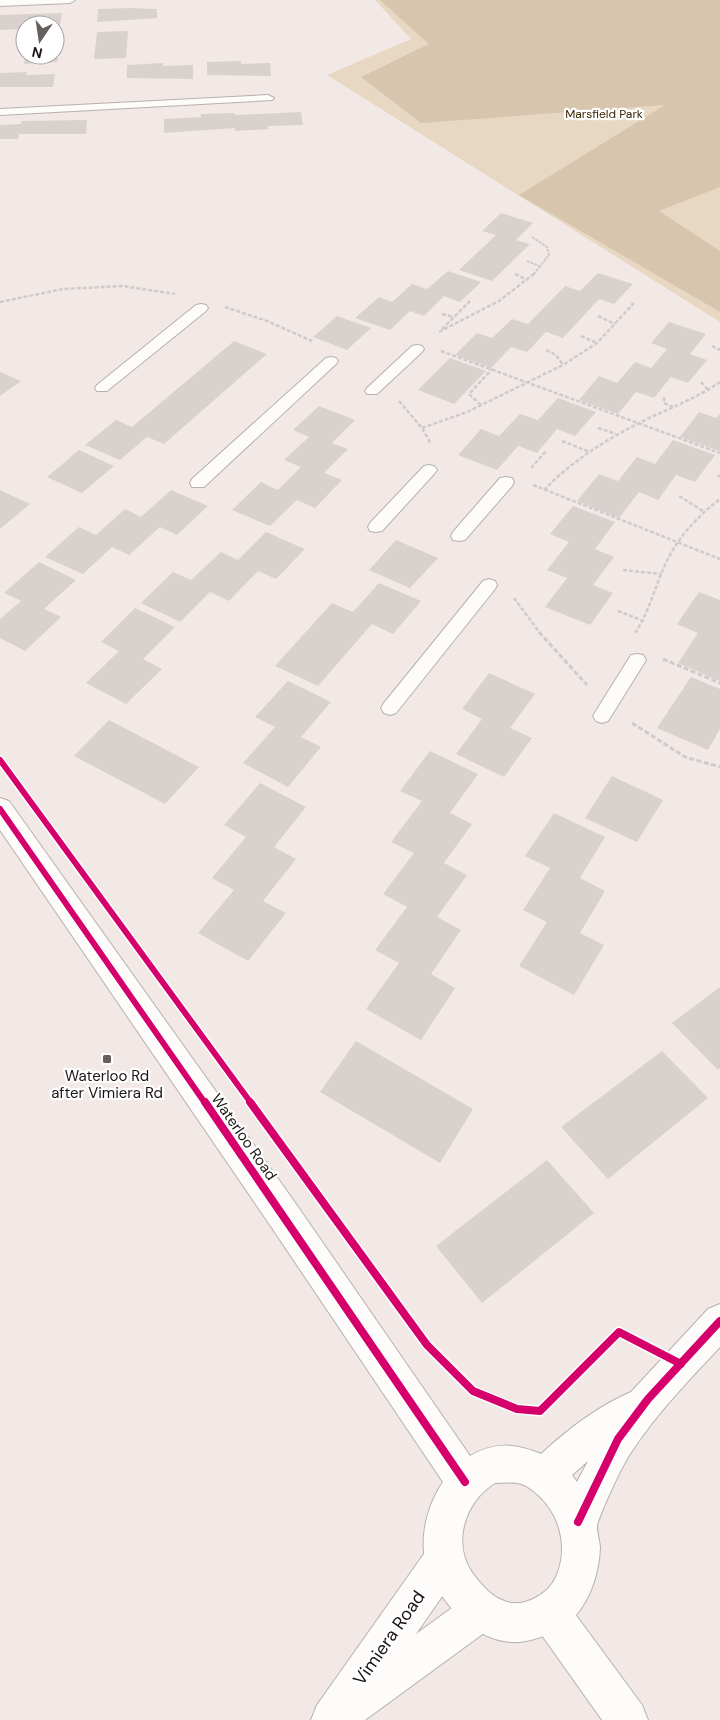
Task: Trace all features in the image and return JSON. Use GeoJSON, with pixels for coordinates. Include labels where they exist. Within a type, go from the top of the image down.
{"type":"FeatureCollection","features":[{"type":"Feature","properties":{"kind":"street","name":"Waterloo Road"},"geometry":{"type":"LineString","coordinates":[[0,809],[284,1216],[464,1482]]}},
{"type":"Feature","properties":{"kind":"street"},"geometry":{"type":"LineString","coordinates":[[578,1522],[618,1439],[648,1399],[720,1321]]}},
{"type":"Feature","properties":{"kind":"street"},"geometry":{"type":"LineString","coordinates":[[544,1475],[576,1447],[648,1399]]}},
{"type":"Feature","properties":{"kind":"street"},"geometry":{"type":"LineString","coordinates":[[517,1464],[544,1475],[565,1495],[578,1522],[581,1548],[578,1574],[567,1596],[550,1613],[528,1622],[504,1621],[481,1611],[459,1588],[445,1558],[443,1529],[450,1503],[464,1482],[489,1466],[517,1464]]}},
{"type":"Feature","properties":{"kind":"street","name":"Vimiera Road"},"geometry":{"type":"LineString","coordinates":[[332,1719],[445,1558]]}},
{"type":"Feature","properties":{"kind":"street","name":"Vimiera Road"},"geometry":{"type":"LineString","coordinates":[[332,1719],[481,1611]]}},
{"type":"Feature","properties":{"kind":"street"},"geometry":{"type":"LineString","coordinates":[[550,1613],[627,1720]]}},
{"type":"Feature","properties":{"kind":"lane"},"geometry":{"type":"LineString","coordinates":[[0,3],[70,0]]}},
{"type":"Feature","properties":{"kind":"lane"},"geometry":{"type":"LineString","coordinates":[[0,112],[268,98]]}},
{"type":"Feature","properties":{"kind":"lane"},"geometry":{"type":"LineString","coordinates":[[102,388],[201,308]]}},
{"type":"Feature","properties":{"kind":"lane"},"geometry":{"type":"LineString","coordinates":[[372,391],[417,349]]}},
{"type":"Feature","properties":{"kind":"lane"},"geometry":{"type":"LineString","coordinates":[[198,483],[331,361]]}},
{"type":"Feature","properties":{"kind":"lane"},"geometry":{"type":"LineString","coordinates":[[376,527],[429,470]]}},
{"type":"Feature","properties":{"kind":"lane"},"geometry":{"type":"LineString","coordinates":[[459,536],[506,482]]}},
{"type":"Feature","properties":{"kind":"lane"},"geometry":{"type":"LineString","coordinates":[[390,708],[489,585]]}},
{"type":"Feature","properties":{"kind":"lane"},"geometry":{"type":"LineString","coordinates":[[602,716],[637,660]]}},
{"type":"Feature","properties":{"kind":"path"},"geometry":{"type":"LineString","coordinates":[[433,336],[510,294],[542,266],[549,255],[547,247],[532,237]]}},
{"type":"Feature","properties":{"kind":"path"},"geometry":{"type":"LineString","coordinates":[[527,261],[542,266]]}},
{"type":"Feature","properties":{"kind":"path"},"geometry":{"type":"LineString","coordinates":[[515,274],[528,280]]}},
{"type":"Feature","properties":{"kind":"path"},"geometry":{"type":"LineString","coordinates":[[0,302],[63,289],[123,286],[157,290],[183,296]]}},
{"type":"Feature","properties":{"kind":"path"},"geometry":{"type":"LineString","coordinates":[[439,332],[470,301]]}},
{"type":"Feature","properties":{"kind":"path"},"geometry":{"type":"LineString","coordinates":[[422,428],[467,412],[563,365],[597,343],[633,304],[631,303]]}},
{"type":"Feature","properties":{"kind":"path"},"geometry":{"type":"LineString","coordinates":[[217,304],[267,321]]}},
{"type":"Feature","properties":{"kind":"path"},"geometry":{"type":"LineString","coordinates":[[442,314],[454,317]]}},
{"type":"Feature","properties":{"kind":"path"},"geometry":{"type":"LineString","coordinates":[[598,316],[615,324]]}},
{"type":"Feature","properties":{"kind":"path"},"geometry":{"type":"LineString","coordinates":[[581,336],[597,343]]}},
{"type":"Feature","properties":{"kind":"path"},"geometry":{"type":"LineString","coordinates":[[712,346],[720,350]]}},
{"type":"Feature","properties":{"kind":"path"},"geometry":{"type":"LineString","coordinates":[[438,350],[720,453]]}},
{"type":"Feature","properties":{"kind":"path"},"geometry":{"type":"LineString","coordinates":[[546,350],[556,355],[563,365]]}},
{"type":"Feature","properties":{"kind":"path"},"geometry":{"type":"LineString","coordinates":[[481,405],[469,394],[492,369]]}},
{"type":"Feature","properties":{"kind":"path"},"geometry":{"type":"LineString","coordinates":[[701,382],[708,390]]}},
{"type":"Feature","properties":{"kind":"path"},"geometry":{"type":"LineString","coordinates":[[544,490],[557,475],[616,434],[708,390],[720,382]]}},
{"type":"Feature","properties":{"kind":"path"},"geometry":{"type":"LineString","coordinates":[[664,397],[664,402],[673,407]]}},
{"type":"Feature","properties":{"kind":"path"},"geometry":{"type":"LineString","coordinates":[[598,428],[616,434]]}},
{"type":"Feature","properties":{"kind":"path"},"geometry":{"type":"LineString","coordinates":[[562,442],[590,452]]}},
{"type":"Feature","properties":{"kind":"path"},"geometry":{"type":"LineString","coordinates":[[528,484],[720,559]]}},
{"type":"Feature","properties":{"kind":"path"},"geometry":{"type":"LineString","coordinates":[[679,496],[703,511]]}},
{"type":"Feature","properties":{"kind":"path"},"geometry":{"type":"LineString","coordinates":[[637,660],[622,654],[644,621],[661,574],[677,542],[703,511],[720,499]]}},
{"type":"Feature","properties":{"kind":"path"},"geometry":{"type":"LineString","coordinates":[[623,570],[661,574]]}},
{"type":"Feature","properties":{"kind":"path"},"geometry":{"type":"LineString","coordinates":[[618,611],[644,621]]}},
{"type":"Feature","properties":{"kind":"path"},"geometry":{"type":"LineString","coordinates":[[628,645],[720,683]]}},
{"type":"Feature","properties":{"kind":"green space","name":"Marsfield Park"},"geometry":{"type":"Polygon","coordinates":[[[375,0],[720,0],[720,322],[327,75],[411,39],[375,0]]]}},
{"type":"Feature","properties":{"kind":"shaded area","name":"Marsfield Park"},"geometry":{"type":"Polygon","coordinates":[[[380,0],[720,0],[720,187],[659,211],[720,251],[720,312],[519,195],[665,105],[421,123],[361,77],[429,44],[380,0]]]}},
{"type":"Feature","properties":{"kind":"building"},"geometry":{"type":"Polygon","coordinates":[[[98,9],[157,9],[157,18],[97,22],[98,9]]]}},
{"type":"Feature","properties":{"kind":"building"},"geometry":{"type":"Polygon","coordinates":[[[62,13],[62,15],[15,15],[15,29],[0,30],[0,15],[62,13]]]}},
{"type":"Feature","properties":{"kind":"building"},"geometry":{"type":"Polygon","coordinates":[[[128,31],[126,58],[94,59],[97,32],[128,31]]]}},
{"type":"Feature","properties":{"kind":"building"},"geometry":{"type":"Polygon","coordinates":[[[241,61],[241,64],[270,63],[271,76],[207,75],[207,62],[241,61]]]}},
{"type":"Feature","properties":{"kind":"building"},"geometry":{"type":"Polygon","coordinates":[[[163,63],[163,66],[193,65],[193,79],[127,78],[127,65],[163,63]]]}},
{"type":"Feature","properties":{"kind":"building"},"geometry":{"type":"Polygon","coordinates":[[[27,72],[26,75],[55,74],[53,87],[0,87],[0,73],[27,72]]]}},
{"type":"Feature","properties":{"kind":"building"},"geometry":{"type":"Polygon","coordinates":[[[301,112],[303,125],[268,126],[269,129],[235,131],[235,128],[164,133],[164,119],[201,117],[201,114],[234,113],[235,115],[301,112]]]}},
{"type":"Feature","properties":{"kind":"building"},"geometry":{"type":"Polygon","coordinates":[[[87,120],[86,134],[19,134],[18,139],[0,139],[0,125],[21,124],[21,121],[87,120]]]}},
{"type":"Feature","properties":{"kind":"building"},"geometry":{"type":"Polygon","coordinates":[[[501,213],[533,223],[516,240],[530,244],[492,281],[459,270],[496,235],[482,231],[501,213]]]}},
{"type":"Feature","properties":{"kind":"building"},"geometry":{"type":"Polygon","coordinates":[[[448,271],[481,282],[460,302],[444,296],[424,316],[410,311],[390,330],[355,318],[379,297],[392,302],[412,284],[427,289],[448,271]]]}},
{"type":"Feature","properties":{"kind":"building"},"geometry":{"type":"Polygon","coordinates":[[[598,273],[633,284],[614,304],[599,299],[563,338],[546,332],[527,352],[511,347],[491,368],[455,355],[477,333],[492,338],[512,319],[528,324],[565,286],[580,291],[598,273]]]}},
{"type":"Feature","properties":{"kind":"building"},"geometry":{"type":"Polygon","coordinates":[[[337,316],[371,328],[347,350],[313,337],[337,316]]]}},
{"type":"Feature","properties":{"kind":"building"},"geometry":{"type":"Polygon","coordinates":[[[669,322],[706,334],[690,354],[707,360],[688,383],[671,377],[654,398],[636,392],[618,414],[579,400],[599,376],[617,383],[635,362],[651,368],[667,349],[651,343],[669,322]]]}},
{"type":"Feature","properties":{"kind":"building"},"geometry":{"type":"Polygon","coordinates":[[[234,341],[267,354],[164,444],[147,437],[120,460],[85,445],[116,420],[132,427],[234,341]]]}},
{"type":"Feature","properties":{"kind":"building"},"geometry":{"type":"Polygon","coordinates":[[[450,358],[486,371],[454,404],[418,390],[450,358]]]}},
{"type":"Feature","properties":{"kind":"building"},"geometry":{"type":"Polygon","coordinates":[[[0,372],[21,381],[0,396],[0,372]]]}},
{"type":"Feature","properties":{"kind":"building"},"geometry":{"type":"Polygon","coordinates":[[[558,398],[596,412],[575,436],[557,429],[537,453],[518,446],[497,470],[458,455],[481,429],[499,436],[520,414],[538,420],[558,398]]]}},
{"type":"Feature","properties":{"kind":"building"},"geometry":{"type":"Polygon","coordinates":[[[319,406],[355,420],[332,443],[348,449],[324,473],[342,480],[315,508],[297,500],[270,526],[232,510],[261,482],[278,490],[301,467],[284,460],[309,437],[293,430],[319,406]]]}},
{"type":"Feature","properties":{"kind":"building"},"geometry":{"type":"Polygon","coordinates":[[[699,412],[716,418],[720,414],[720,451],[680,437],[699,412]]]}},
{"type":"Feature","properties":{"kind":"building"},"geometry":{"type":"Polygon","coordinates":[[[673,440],[715,455],[695,482],[676,475],[658,500],[639,492],[619,518],[577,501],[599,474],[618,481],[637,457],[655,464],[673,440]]]}},
{"type":"Feature","properties":{"kind":"building"},"geometry":{"type":"Polygon","coordinates":[[[79,450],[114,466],[82,493],[47,477],[79,450]]]}},
{"type":"Feature","properties":{"kind":"building"},"geometry":{"type":"Polygon","coordinates":[[[0,490],[30,504],[0,529],[0,490]]]}},
{"type":"Feature","properties":{"kind":"building"},"geometry":{"type":"Polygon","coordinates":[[[171,490],[208,506],[177,535],[160,527],[129,555],[112,547],[83,574],[45,557],[79,527],[96,535],[125,509],[141,517],[171,490]]]}},
{"type":"Feature","properties":{"kind":"building"},"geometry":{"type":"Polygon","coordinates":[[[573,506],[615,522],[595,549],[614,557],[593,585],[613,593],[590,625],[545,607],[567,578],[547,570],[569,542],[550,534],[573,506]]]}},
{"type":"Feature","properties":{"kind":"building"},"geometry":{"type":"Polygon","coordinates":[[[266,532],[305,549],[276,579],[258,571],[229,601],[210,592],[180,622],[141,603],[173,572],[191,580],[221,552],[238,560],[266,532]]]}},
{"type":"Feature","properties":{"kind":"building"},"geometry":{"type":"Polygon","coordinates":[[[396,540],[438,558],[410,588],[369,570],[396,540]]]}},
{"type":"Feature","properties":{"kind":"building"},"geometry":{"type":"Polygon","coordinates":[[[39,562],[76,580],[44,609],[61,617],[25,651],[0,638],[0,619],[21,601],[4,593],[39,562]]]}},
{"type":"Feature","properties":{"kind":"building"},"geometry":{"type":"Polygon","coordinates":[[[379,583],[421,601],[393,634],[372,624],[318,686],[275,666],[332,603],[353,612],[379,583]]]}},
{"type":"Feature","properties":{"kind":"building"},"geometry":{"type":"Polygon","coordinates":[[[699,592],[720,600],[720,681],[678,663],[698,633],[677,624],[699,592]]]}},
{"type":"Feature","properties":{"kind":"building"},"geometry":{"type":"Polygon","coordinates":[[[135,608],[175,627],[143,659],[162,669],[126,704],[86,683],[119,651],[101,642],[135,608]]]}},
{"type":"Feature","properties":{"kind":"building"},"geometry":{"type":"Polygon","coordinates":[[[489,673],[535,694],[510,728],[532,738],[504,777],[456,754],[482,719],[462,709],[489,673]]]}},
{"type":"Feature","properties":{"kind":"building"},"geometry":{"type":"Polygon","coordinates":[[[691,677],[720,689],[720,729],[708,750],[657,728],[691,677]]]}},
{"type":"Feature","properties":{"kind":"building"},"geometry":{"type":"Polygon","coordinates":[[[288,681],[331,702],[301,737],[321,747],[288,787],[243,763],[275,727],[255,717],[288,681]]]}},
{"type":"Feature","properties":{"kind":"building"},"geometry":{"type":"Polygon","coordinates":[[[109,720],[199,767],[165,804],[74,756],[109,720]]]}},
{"type":"Feature","properties":{"kind":"building"},"geometry":{"type":"Polygon","coordinates":[[[430,751],[478,774],[450,813],[472,824],[444,863],[467,875],[437,917],[461,930],[431,974],[455,988],[421,1040],[366,1009],[399,963],[375,950],[407,907],[383,894],[414,853],[391,842],[422,801],[400,791],[430,751]]]}},
{"type":"Feature","properties":{"kind":"building"},"geometry":{"type":"Polygon","coordinates":[[[612,776],[663,800],[637,842],[585,818],[612,776]]]}},
{"type":"Feature","properties":{"kind":"building"},"geometry":{"type":"Polygon","coordinates":[[[260,783],[306,807],[274,847],[296,859],[263,901],[286,913],[248,961],[198,933],[234,890],[212,878],[246,837],[224,825],[260,783]]]}},
{"type":"Feature","properties":{"kind":"building"},"geometry":{"type":"Polygon","coordinates":[[[554,813],[605,837],[580,878],[605,891],[580,933],[604,945],[574,995],[519,966],[547,922],[523,910],[550,868],[525,856],[554,813]]]}},
{"type":"Feature","properties":{"kind":"building"},"geometry":{"type":"Polygon","coordinates":[[[720,987],[720,1068],[718,1070],[672,1023],[720,987]]]}},
{"type":"Feature","properties":{"kind":"building"},"geometry":{"type":"Polygon","coordinates":[[[356,1041],[473,1109],[440,1163],[320,1092],[356,1041]]]}},
{"type":"Feature","properties":{"kind":"building"},"geometry":{"type":"Polygon","coordinates":[[[662,1051],[708,1098],[608,1179],[561,1127],[662,1051]]]}},
{"type":"Feature","properties":{"kind":"building"},"geometry":{"type":"Polygon","coordinates":[[[547,1160],[594,1213],[482,1303],[436,1246],[547,1160]]]}},
{"type":"Feature","properties":{"kind":"cycle path"},"geometry":{"type":"LineString","coordinates":[[0,760],[427,1345],[473,1391],[517,1409],[540,1411],[619,1332],[681,1364]]}},
{"type":"Feature","properties":{"kind":"cycle path"},"geometry":{"type":"LineString","coordinates":[[0,809],[284,1216],[465,1482]]}},
{"type":"Feature","properties":{"kind":"cycle path"},"geometry":{"type":"LineString","coordinates":[[578,1522],[618,1439],[648,1399],[720,1321]]}},
{"type":"Feature","properties":{"kind":"place","name":"Waterloo Rd after Vimiera Rd"},"geometry":{"type":"Point","coordinates":[107,1059]}}]}
